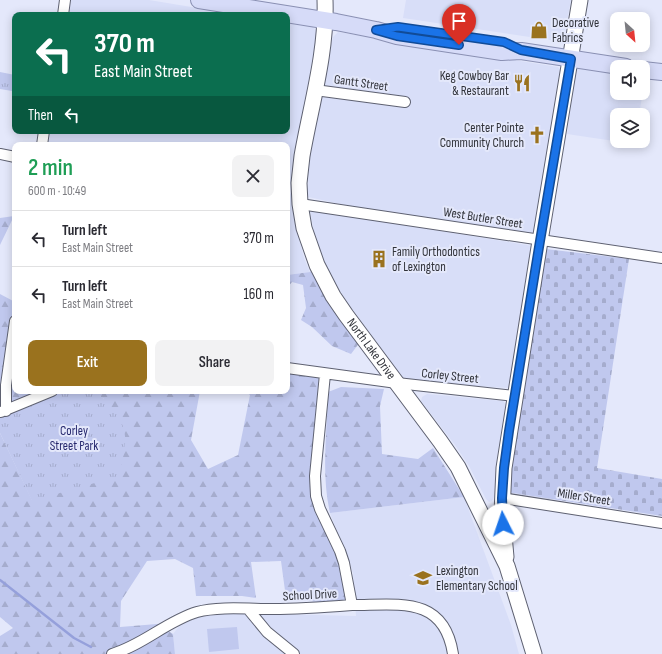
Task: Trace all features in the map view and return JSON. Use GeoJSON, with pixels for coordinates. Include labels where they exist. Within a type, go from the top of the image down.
{"type":"FeatureCollection","features":[{"type":"Feature","properties":{"kind":"main road"},"geometry":{"type":"LineString","coordinates":[[199,0],[271,12]]}},
{"type":"Feature","properties":{"kind":"main road","name":"North Lake Drive"},"geometry":{"type":"LineString","coordinates":[[325,0],[325,21],[322,52],[302,156],[299,183],[300,204],[304,228],[324,280],[346,315],[458,467],[507,566],[534,654]]}},
{"type":"Feature","properties":{"kind":"main road"},"geometry":{"type":"LineString","coordinates":[[507,566],[502,512],[504,468],[514,396],[580,0]]}},
{"type":"Feature","properties":{"kind":"main road"},"geometry":{"type":"LineString","coordinates":[[290,15],[376,30],[398,27],[504,42],[521,50],[610,65]]}},
{"type":"Feature","properties":{"kind":"main road"},"geometry":{"type":"LineString","coordinates":[[650,71],[662,72]]}},
{"type":"Feature","properties":{"kind":"street"},"geometry":{"type":"LineString","coordinates":[[63,12],[65,0]]}},
{"type":"Feature","properties":{"kind":"street","name":"Gantt Street"},"geometry":{"type":"LineString","coordinates":[[314,90],[405,102]]}},
{"type":"Feature","properties":{"kind":"street"},"geometry":{"type":"LineString","coordinates":[[0,154],[12,156]]}},
{"type":"Feature","properties":{"kind":"street","name":"West Butler Street"},"geometry":{"type":"LineString","coordinates":[[300,204],[662,258]]}},
{"type":"Feature","properties":{"kind":"street"},"geometry":{"type":"LineString","coordinates":[[12,342],[3,412],[45,394]]}},
{"type":"Feature","properties":{"kind":"street","name":"Corley Street"},"geometry":{"type":"LineString","coordinates":[[290,368],[397,383],[514,396]]}},
{"type":"Feature","properties":{"kind":"street","name":"School Drive"},"geometry":{"type":"LineString","coordinates":[[112,654],[138,644],[188,615],[207,610],[293,609],[352,605],[344,563],[340,551],[320,509],[316,496],[315,476],[325,374]]}},
{"type":"Feature","properties":{"kind":"street","name":"Miller Street"},"geometry":{"type":"LineString","coordinates":[[502,498],[662,523]]}},
{"type":"Feature","properties":{"kind":"street"},"geometry":{"type":"LineString","coordinates":[[352,605],[408,605],[423,609],[437,617],[446,629],[451,641],[453,654]]}},
{"type":"Feature","properties":{"kind":"street"},"geometry":{"type":"LineString","coordinates":[[248,609],[267,632],[294,654]]}},
{"type":"Feature","properties":{"kind":"shaded area"},"geometry":{"type":"Polygon","coordinates":[[[71,0],[149,0],[222,12],[69,12],[71,0]]]}},
{"type":"Feature","properties":{"kind":"shaded area"},"geometry":{"type":"Polygon","coordinates":[[[406,0],[571,0],[563,42],[403,18],[406,0]]]}},
{"type":"Feature","properties":{"kind":"shaded area"},"geometry":{"type":"Polygon","coordinates":[[[290,23],[313,27],[316,30],[317,34],[290,185],[290,142],[47,142],[49,134],[290,134],[290,23]]]}},
{"type":"Feature","properties":{"kind":"shaded area"},"geometry":{"type":"Polygon","coordinates":[[[338,32],[558,67],[561,70],[535,236],[409,215],[398,215],[373,211],[308,197],[309,146],[317,98],[333,37],[338,32]]]}},
{"type":"Feature","properties":{"kind":"shaded area"},"geometry":{"type":"Polygon","coordinates":[[[576,68],[610,73],[610,100],[642,100],[640,108],[610,108],[610,140],[567,134],[576,68]]]}},
{"type":"Feature","properties":{"kind":"shaded area"},"geometry":{"type":"Polygon","coordinates":[[[290,193],[293,198],[299,239],[304,258],[310,272],[290,275],[290,193]]]}},
{"type":"Feature","properties":{"kind":"shaded area"},"geometry":{"type":"Polygon","coordinates":[[[310,210],[533,246],[510,388],[406,382],[345,299],[325,265],[314,232],[310,210]]]}},
{"type":"Feature","properties":{"kind":"shaded area"},"geometry":{"type":"Polygon","coordinates":[[[427,394],[503,401],[507,405],[494,497],[492,501],[489,502],[486,499],[469,466],[455,445],[421,401],[422,397],[427,394]]]}},
{"type":"Feature","properties":{"kind":"shaded area","name":"Lexington Elementary School"},"geometry":{"type":"Polygon","coordinates":[[[464,497],[511,625],[519,654],[175,654],[173,634],[180,625],[201,616],[230,613],[356,616],[353,573],[330,513],[464,497]]]}},
{"type":"Feature","properties":{"kind":"green space"},"geometry":{"type":"Polygon","coordinates":[[[0,72],[12,74],[12,91],[0,89],[0,72]]]}},
{"type":"Feature","properties":{"kind":"green space"},"geometry":{"type":"Polygon","coordinates":[[[12,216],[12,220],[0,245],[0,218],[12,216]]]}},
{"type":"Feature","properties":{"kind":"green space"},"geometry":{"type":"Polygon","coordinates":[[[546,249],[629,259],[597,468],[662,479],[662,516],[507,492],[546,249]]]}},
{"type":"Feature","properties":{"kind":"green space"},"geometry":{"type":"Polygon","coordinates":[[[317,265],[363,338],[351,354],[332,346],[312,327],[301,320],[306,308],[303,285],[292,282],[290,284],[290,275],[310,272],[317,265]]]}},
{"type":"Feature","properties":{"kind":"green space"},"geometry":{"type":"Polygon","coordinates":[[[0,294],[12,300],[12,319],[0,385],[0,294]]]}},
{"type":"Feature","properties":{"kind":"green space"},"geometry":{"type":"Polygon","coordinates":[[[290,373],[319,376],[310,476],[337,551],[349,606],[286,598],[281,561],[251,562],[256,598],[242,596],[196,596],[193,568],[175,559],[147,561],[121,601],[120,627],[157,624],[173,634],[175,654],[0,654],[0,636],[13,628],[0,617],[0,433],[32,500],[104,399],[96,394],[199,394],[191,440],[208,469],[238,455],[250,395],[249,394],[290,394],[290,373]]]}},
{"type":"Feature","properties":{"kind":"green space"},"geometry":{"type":"Polygon","coordinates":[[[341,387],[384,389],[380,406],[382,454],[418,459],[433,448],[464,497],[330,513],[327,498],[325,468],[328,392],[341,387]]]}},
{"type":"Feature","properties":{"kind":"green space"},"geometry":{"type":"Polygon","coordinates":[[[12,391],[12,394],[34,394],[10,403],[12,391]]]}},
{"type":"Feature","properties":{"kind":"green space","name":"Corley Street Park"},"geometry":{"type":"Polygon","coordinates":[[[57,394],[98,394],[116,413],[124,429],[125,446],[119,476],[32,501],[0,433],[0,417],[33,405],[57,394]]]}},
{"type":"Feature","properties":{"kind":"green space"},"geometry":{"type":"Polygon","coordinates":[[[237,627],[239,649],[209,652],[207,629],[237,627]]]}},
{"type":"Feature","properties":{"kind":"waterway"},"geometry":{"type":"LineString","coordinates":[[0,580],[74,638],[91,647]]}},
{"type":"Feature","properties":{"kind":"place","name":"Decorative Fabrics"},"geometry":{"type":"Point","coordinates":[539,30]}},
{"type":"Feature","properties":{"kind":"place","name":"Keg Cowboy Bar & Restaurant"},"geometry":{"type":"Point","coordinates":[522,83]}},
{"type":"Feature","properties":{"kind":"place","name":"Center Pointe Community Church"},"geometry":{"type":"Point","coordinates":[537,135]}},
{"type":"Feature","properties":{"kind":"place","name":"Family Orthodontics of Lexington"},"geometry":{"type":"Point","coordinates":[379,259]}},
{"type":"Feature","properties":{"kind":"place","name":"Lexington Elementary School"},"geometry":{"type":"Point","coordinates":[423,578]}},
{"type":"Feature","properties":{"kind":"route"},"geometry":{"type":"LineString","coordinates":[[459,45],[397,36],[376,30],[398,27],[504,42],[521,50],[571,59],[514,396],[504,468],[502,498],[503,524]]}}]}
